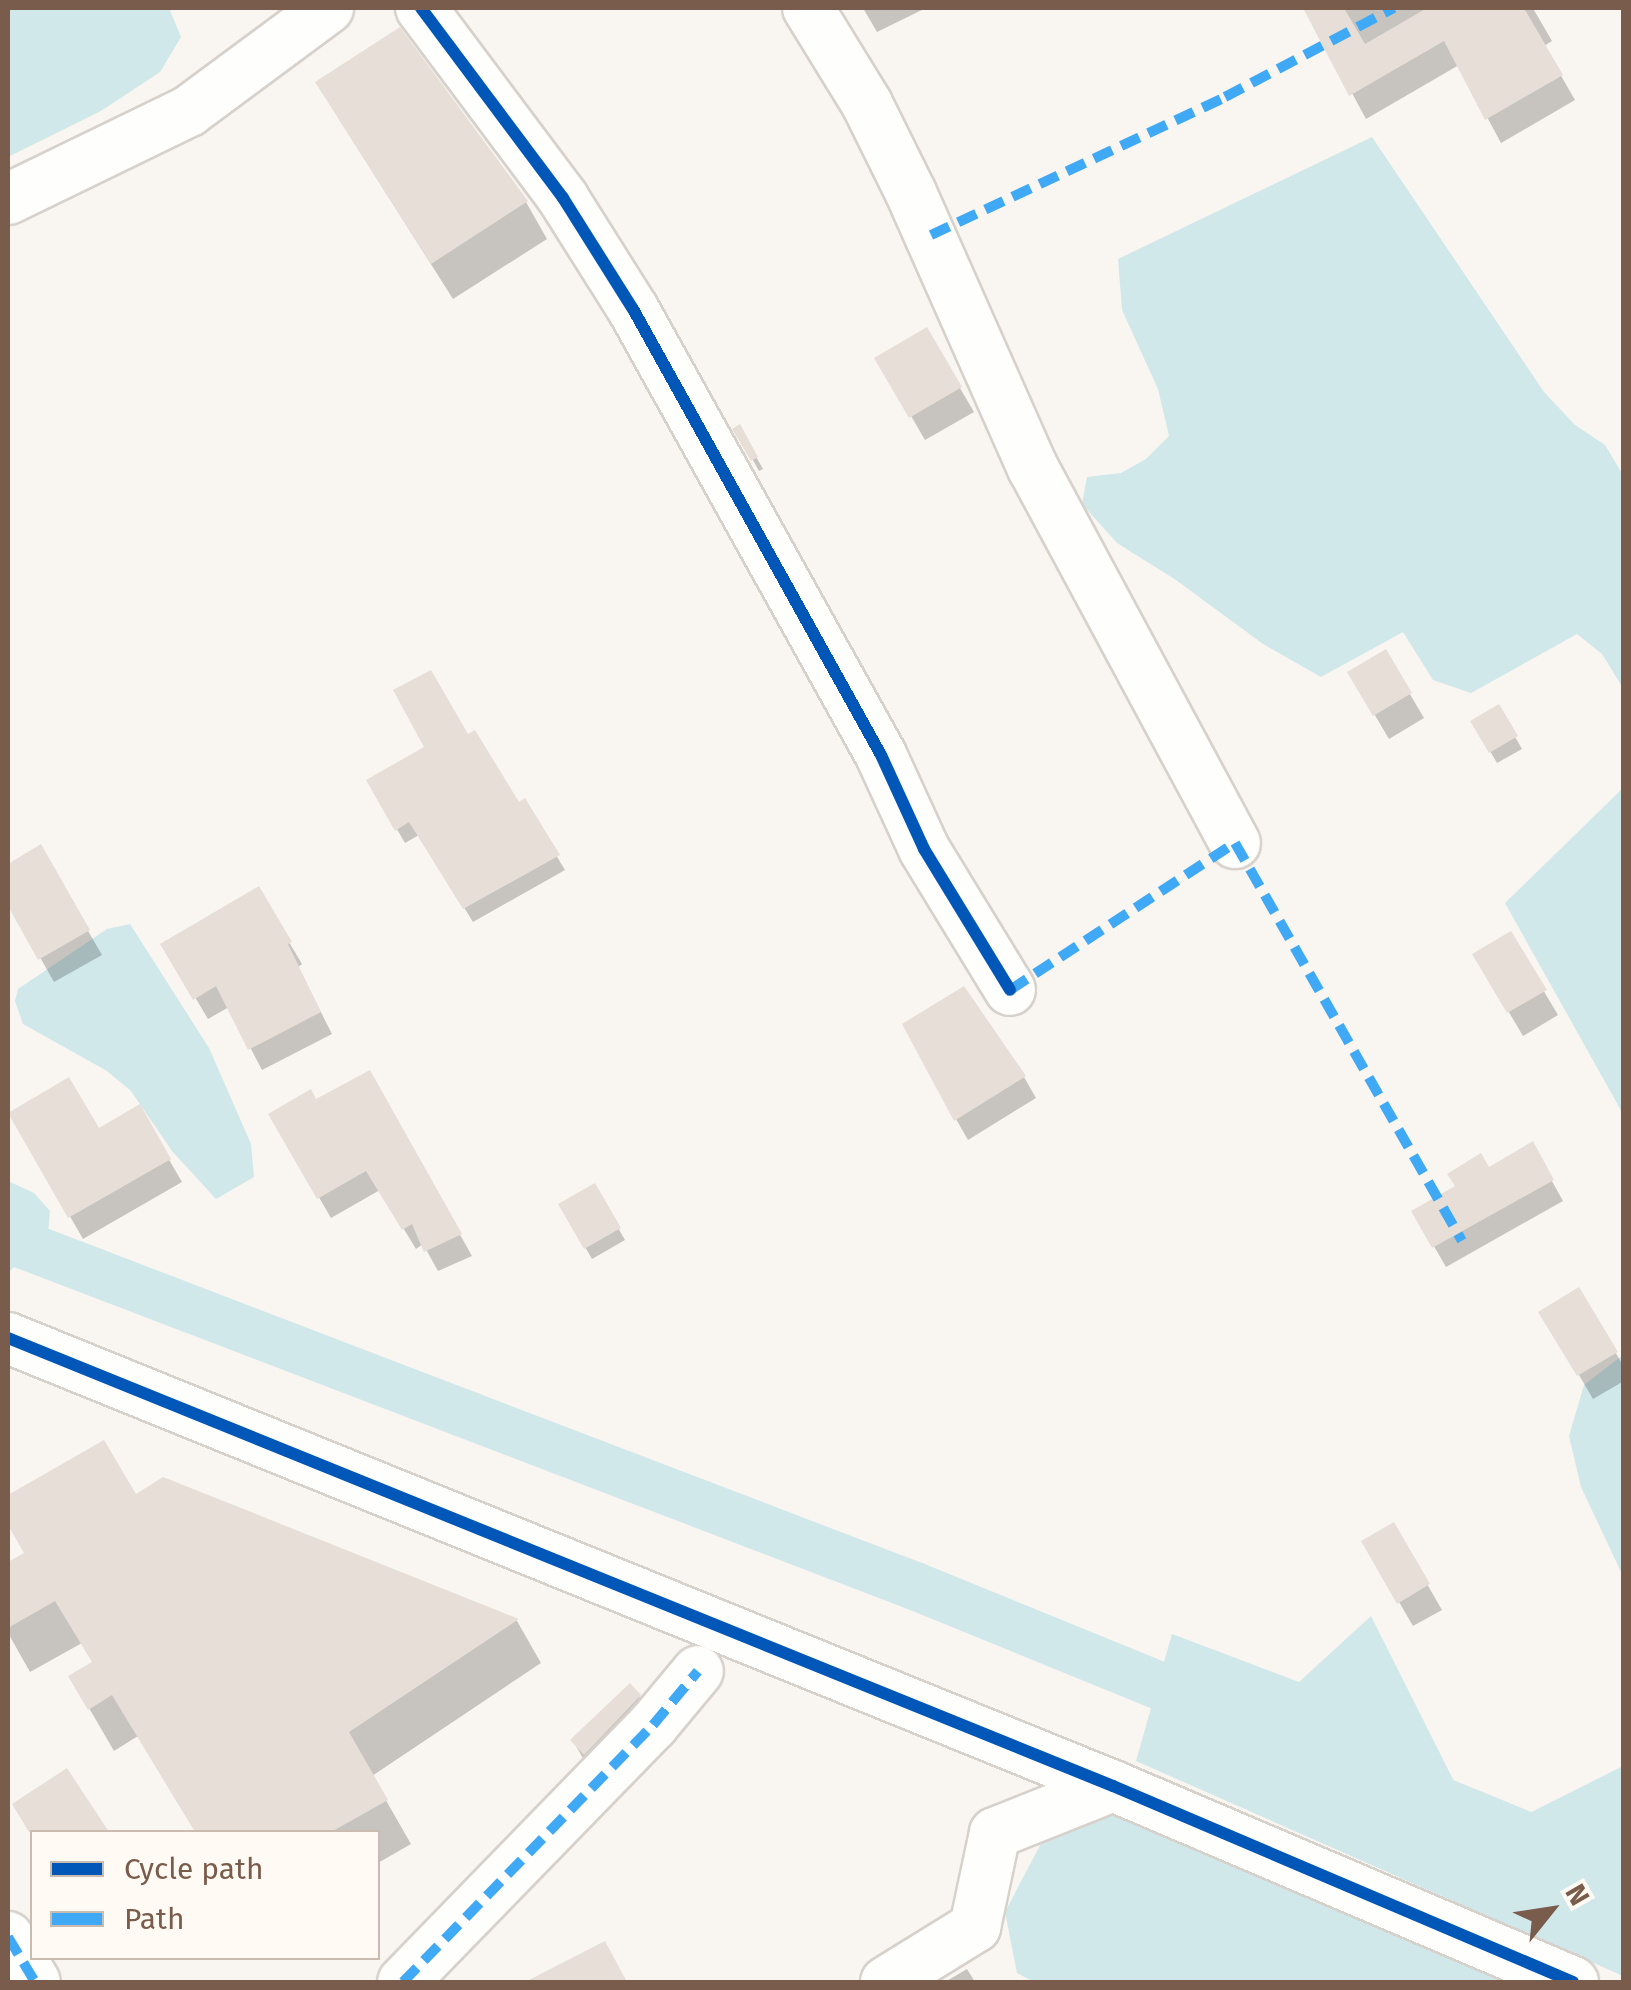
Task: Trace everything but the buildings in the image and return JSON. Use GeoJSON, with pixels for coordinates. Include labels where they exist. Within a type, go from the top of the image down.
{"type":"FeatureCollection","features":[{"type":"Feature","properties":{"kind":"street"},"geometry":{"type":"LineString","coordinates":[[8,199],[189,111],[328,8]]}},
{"type":"Feature","properties":{"kind":"street"},"geometry":{"type":"LineString","coordinates":[[421,8],[563,198],[633,309],[882,755],[924,849],[1010,990]]}},
{"type":"Feature","properties":{"kind":"street"},"geometry":{"type":"LineString","coordinates":[[808,8],[867,104],[939,252],[1034,468],[1235,843]]}},
{"type":"Feature","properties":{"kind":"street"},"geometry":{"type":"LineString","coordinates":[[8,1338],[1114,1786],[1574,1982]]}},
{"type":"Feature","properties":{"kind":"street"},"geometry":{"type":"LineString","coordinates":[[403,1982],[653,1724],[698,1671]]}},
{"type":"Feature","properties":{"kind":"street"},"geometry":{"type":"LineString","coordinates":[[886,1982],[975,1927],[995,1832],[1114,1786]]}},
{"type":"Feature","properties":{"kind":"street"},"geometry":{"type":"LineString","coordinates":[[8,1937],[35,1982]]}},
{"type":"Feature","properties":{"kind":"water"},"geometry":{"type":"Polygon","coordinates":[[[8,8],[169,8],[181,37],[160,72],[101,111],[8,157],[8,8]]]}},
{"type":"Feature","properties":{"kind":"water"},"geometry":{"type":"Polygon","coordinates":[[[1372,137],[1544,392],[1575,425],[1605,445],[1623,475],[1623,688],[1602,654],[1577,634],[1471,693],[1433,680],[1403,632],[1321,677],[1263,644],[1176,580],[1117,543],[1082,504],[1087,477],[1121,473],[1146,459],[1169,436],[1158,389],[1122,310],[1118,259],[1372,137]]]}},
{"type":"Feature","properties":{"kind":"water"},"geometry":{"type":"Polygon","coordinates":[[[1622,789],[1624,792],[1623,1114],[1505,903],[1622,789]]]}},
{"type":"Feature","properties":{"kind":"water"},"geometry":{"type":"Polygon","coordinates":[[[130,924],[209,1048],[251,1144],[254,1177],[216,1199],[172,1151],[131,1091],[107,1071],[23,1024],[15,1001],[18,989],[107,929],[130,924]]]}},
{"type":"Feature","properties":{"kind":"water"},"geometry":{"type":"Polygon","coordinates":[[[8,1181],[34,1193],[50,1211],[48,1234],[8,1273],[8,1181]]]}},
{"type":"Feature","properties":{"kind":"water"},"geometry":{"type":"Polygon","coordinates":[[[1623,1355],[1623,1576],[1581,1487],[1569,1436],[1584,1385],[1623,1355]]]}},
{"type":"Feature","properties":{"kind":"water"},"geometry":{"type":"Polygon","coordinates":[[[1371,1616],[1482,1837],[1623,1766],[1623,1976],[1136,1761],[1172,1634],[1299,1682],[1371,1616]]]}},
{"type":"Feature","properties":{"kind":"water"},"geometry":{"type":"Polygon","coordinates":[[[1110,1797],[1516,1982],[1034,1982],[1017,1973],[1005,1912],[1046,1834],[1110,1797]]]}},
{"type":"Feature","properties":{"kind":"waterway"},"geometry":{"type":"LineString","coordinates":[[8,1239],[915,1586],[1216,1709]]}},
{"type":"Feature","properties":{"kind":"waterway"},"geometry":{"type":"LineString","coordinates":[[1412,1789],[1624,1876]]}},
{"type":"Feature","properties":{"kind":"marked path"},"geometry":{"type":"LineString","coordinates":[[931,235],[1225,97],[1394,8]]}},
{"type":"Feature","properties":{"kind":"marked path"},"geometry":{"type":"LineString","coordinates":[[1010,990],[1235,843],[1462,1241]]}},
{"type":"Feature","properties":{"kind":"marked path"},"geometry":{"type":"LineString","coordinates":[[403,1982],[653,1725],[698,1671]]}},
{"type":"Feature","properties":{"kind":"marked path"},"geometry":{"type":"LineString","coordinates":[[8,1937],[35,1982]]}},
{"type":"Feature","properties":{"kind":"cycle path"},"geometry":{"type":"LineString","coordinates":[[421,8],[563,198],[633,309],[881,755],[924,849],[1010,990]]}},
{"type":"Feature","properties":{"kind":"cycle path"},"geometry":{"type":"LineString","coordinates":[[8,1338],[1113,1786],[1573,1982]]}}]}
